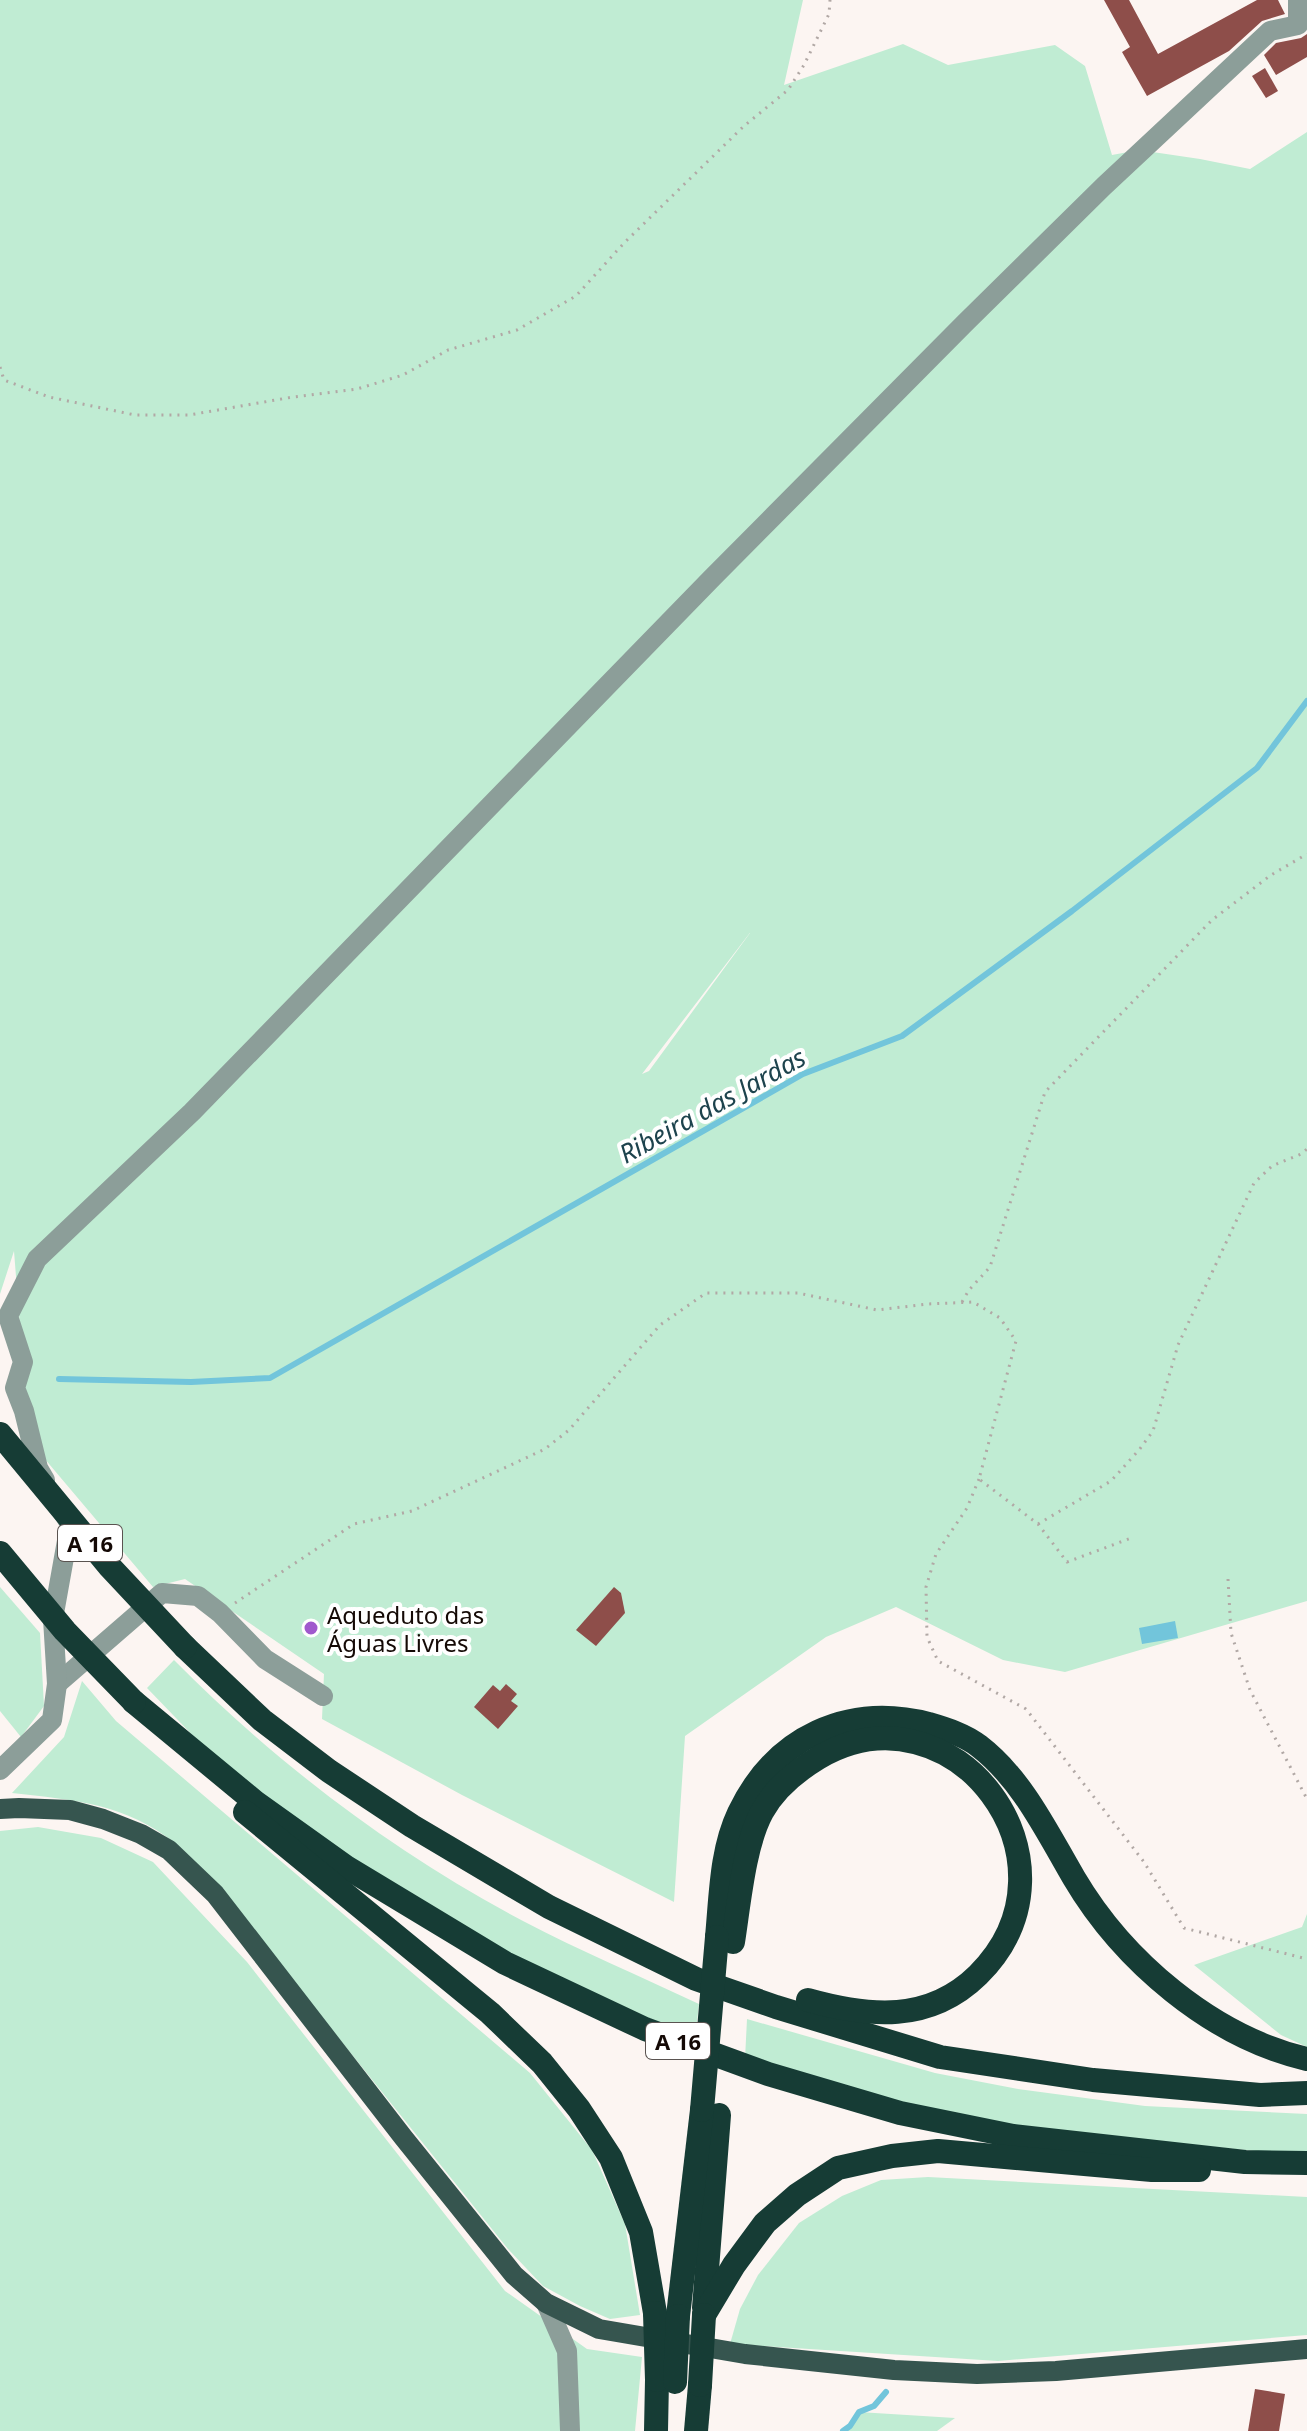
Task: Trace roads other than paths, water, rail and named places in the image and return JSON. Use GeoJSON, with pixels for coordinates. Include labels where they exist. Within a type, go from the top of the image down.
{"type":"FeatureCollection","features":[{"type":"Feature","properties":{"kind":"highway","name":"A 16"},"geometry":{"type":"LineString","coordinates":[[0,1434],[110,1567],[185,1647],[262,1720],[329,1771],[478,1867],[549,1907],[696,1979],[940,2057],[1093,2080],[1260,2095],[1307,2093]]}},
{"type":"Feature","properties":{"kind":"highway","name":"A 16"},"geometry":{"type":"LineString","coordinates":[[0,1553],[65,1631],[139,1708],[169,1746],[490,2013],[542,2063],[579,2109],[611,2158],[641,2232],[667,2314]]}},
{"type":"Feature","properties":{"kind":"highway","name":"A 16"},"geometry":{"type":"LineString","coordinates":[[139,1708],[255,1802],[346,1867],[505,1963],[645,2029],[768,2074],[900,2113],[1013,2136],[1245,2162],[1307,2163]]}},
{"type":"Feature","properties":{"kind":"highway","name":"A 16"},"geometry":{"type":"LineString","coordinates":[[696,2431],[704,2315],[710,2112],[725,1940],[724,1860],[738,1813],[762,1773],[793,1745],[826,1727],[865,1717],[905,1718],[945,1729],[978,1745],[1007,1772],[1044,1824],[1075,1881],[1117,1937],[1159,1980],[1198,2009],[1243,2035],[1276,2051],[1307,2059]]}},
{"type":"Feature","properties":{"kind":"highway","name":"A 16"},"geometry":{"type":"LineString","coordinates":[[642,1952],[839,2009],[897,2013],[929,2007],[962,1990],[987,1965],[1009,1931],[1019,1898],[1020,1860],[1008,1823],[992,1793],[967,1769],[938,1750],[901,1739],[866,1740],[834,1749],[805,1766],[778,1788],[760,1814],[725,1940]]}},
{"type":"Feature","properties":{"kind":"highway","name":"A 16"},"geometry":{"type":"LineString","coordinates":[[669,2431],[667,2314],[710,2112]]}},
{"type":"Feature","properties":{"kind":"highway","name":"A 16"},"geometry":{"type":"LineString","coordinates":[[704,2315],[734,2265],[765,2223],[797,2195],[838,2168],[892,2156],[938,2151],[1152,2170],[1208,2170],[1245,2162]]}},
{"type":"Feature","properties":{"kind":"highway","name":"A 16"},"geometry":{"type":"LineString","coordinates":[[656,2431],[666,2381]]}},
{"type":"Feature","properties":{"kind":"main road"},"geometry":{"type":"LineString","coordinates":[[0,1809],[70,1810],[141,1834],[169,1850],[215,1894],[514,2275],[546,2303],[599,2329],[745,2354],[894,2370],[977,2374],[1056,2371],[1307,2349]]}},
{"type":"Feature","properties":{"kind":"street"},"geometry":{"type":"LineString","coordinates":[[0,1770],[52,1720],[57,1684],[53,1619],[70,1524],[38,1468],[15,1388],[23,1362],[8,1316],[37,1259],[192,1112],[712,578],[1104,186],[1270,31],[1298,25],[1298,0]]}},
{"type":"Feature","properties":{"kind":"street"},"geometry":{"type":"LineString","coordinates":[[57,1684],[162,1593],[198,1596],[220,1613],[265,1659],[323,1696]]}},
{"type":"Feature","properties":{"kind":"street"},"geometry":{"type":"LineString","coordinates":[[546,2303],[567,2351],[570,2431]]}},
{"type":"Feature","properties":{"kind":"water"},"geometry":{"type":"Polygon","coordinates":[[[1175,1621],[1178,1638],[1142,1644],[1139,1628],[1175,1621]]]}},
{"type":"Feature","properties":{"kind":"waterway","name":"Ribeira das Jardas"},"geometry":{"type":"LineString","coordinates":[[59,1379],[191,1382],[270,1378],[803,1074],[902,1036],[1072,911],[1257,768],[1307,701]]}},
{"type":"Feature","properties":{"kind":"waterway"},"geometry":{"type":"LineString","coordinates":[[843,2431],[859,2412],[874,2406],[886,2392]]}},
{"type":"Feature","properties":{"kind":"place","name":"Aqueduto das Águas Livres"},"geometry":{"type":"Point","coordinates":[311,1628]}}]}
